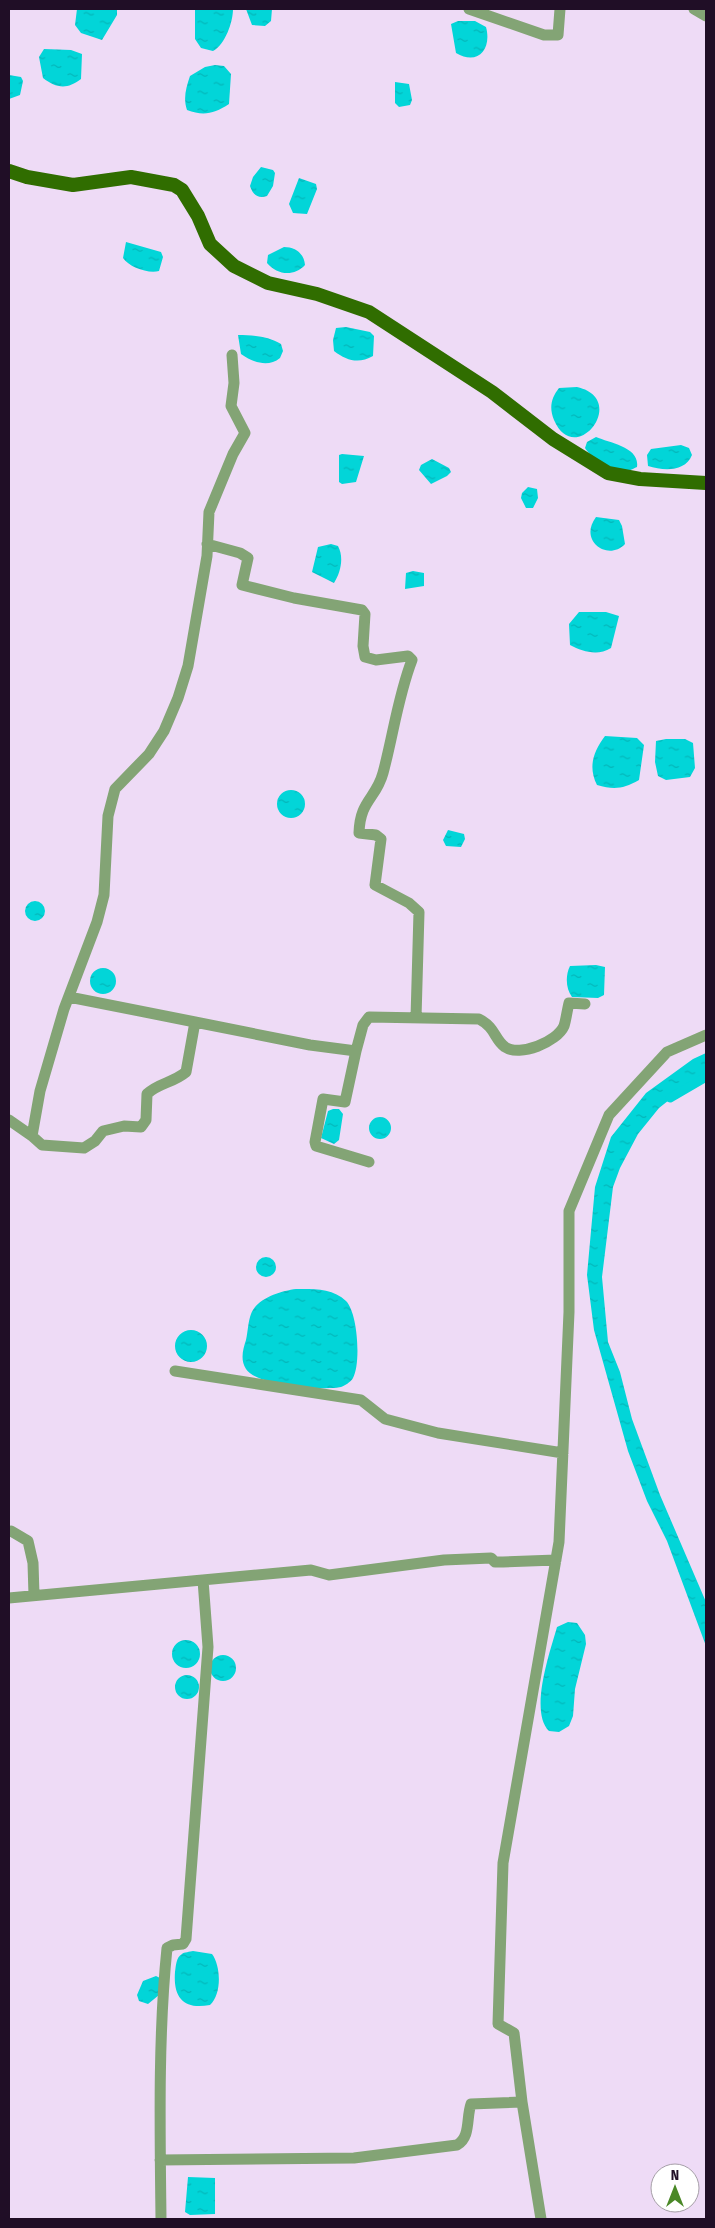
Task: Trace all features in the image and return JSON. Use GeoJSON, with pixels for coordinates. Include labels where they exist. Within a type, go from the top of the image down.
{"type":"FeatureCollection","features":[{"type":"Feature","properties":{"kind":"main road"},"geometry":{"type":"LineString","coordinates":[[9,171],[73,185],[131,177],[174,185],[182,190],[198,216],[210,244],[234,266],[268,283],[317,294],[370,312],[492,392],[553,440],[608,473],[640,479],[706,483]]}},
{"type":"Feature","properties":{"kind":"street"},"geometry":{"type":"LineString","coordinates":[[470,9],[544,35],[558,35],[560,9]]}},
{"type":"Feature","properties":{"kind":"street"},"geometry":{"type":"LineString","coordinates":[[694,9],[706,16]]}},
{"type":"Feature","properties":{"kind":"street"},"geometry":{"type":"LineString","coordinates":[[32,1136],[40,1091],[69,997],[97,922],[104,895],[108,816],[115,789],[149,754],[164,731],[178,698],[188,666],[207,556],[210,512],[233,454],[245,433],[231,406],[234,382],[232,355]]}},
{"type":"Feature","properties":{"kind":"street"},"geometry":{"type":"LineString","coordinates":[[207,544],[240,553],[248,558],[242,585],[302,600],[362,610],[365,614],[363,646],[365,657],[376,660],[408,656],[412,660],[382,775],[362,809],[359,817],[359,833],[376,835],[381,839],[375,885],[377,888],[409,903],[419,912],[416,1018]]}},
{"type":"Feature","properties":{"kind":"street"},"geometry":{"type":"LineString","coordinates":[[69,997],[310,1045],[356,1051]]}},
{"type":"Feature","properties":{"kind":"street"},"geometry":{"type":"LineString","coordinates":[[369,1162],[316,1146],[315,1142],[324,1099],[345,1102],[363,1025],[370,1017],[479,1019],[490,1024],[506,1047],[519,1051],[546,1042],[563,1028],[569,1003],[585,1004]]}},
{"type":"Feature","properties":{"kind":"street"},"geometry":{"type":"LineString","coordinates":[[9,1120],[42,1145],[84,1148],[95,1142],[103,1131],[124,1126],[141,1127],[146,1120],[148,1094],[154,1088],[175,1082],[186,1072],[194,1022]]}},
{"type":"Feature","properties":{"kind":"street"},"geometry":{"type":"LineString","coordinates":[[541,2219],[522,2102],[514,2033],[498,2024],[502,1863],[559,1542],[569,1312],[569,1211],[609,1115],[667,1052],[706,1035]]}},
{"type":"Feature","properties":{"kind":"street"},"geometry":{"type":"LineString","coordinates":[[175,1371],[361,1400],[385,1420],[438,1433],[563,1453]]}},
{"type":"Feature","properties":{"kind":"street"},"geometry":{"type":"LineString","coordinates":[[11,1531],[28,1542],[34,1563],[34,1595]]}},
{"type":"Feature","properties":{"kind":"street"},"geometry":{"type":"LineString","coordinates":[[9,1598],[311,1570],[329,1575],[444,1560],[491,1558],[495,1562],[503,1562],[556,1560]]}},
{"type":"Feature","properties":{"kind":"street"},"geometry":{"type":"LineString","coordinates":[[161,2219],[162,2017],[168,1948],[172,1944],[182,1944],[186,1939],[208,1647],[204,1580]]}},
{"type":"Feature","properties":{"kind":"street"},"geometry":{"type":"LineString","coordinates":[[160,2160],[354,2158],[457,2145],[466,2136],[471,2104],[522,2102]]}},
{"type":"Feature","properties":{"kind":"water"},"geometry":{"type":"Polygon","coordinates":[[[77,9],[117,9],[117,15],[102,40],[81,33],[75,25],[77,9]]]}},
{"type":"Feature","properties":{"kind":"water"},"geometry":{"type":"Polygon","coordinates":[[[195,9],[233,9],[228,33],[221,44],[213,51],[201,48],[195,39],[195,9]]]}},
{"type":"Feature","properties":{"kind":"water"},"geometry":{"type":"Polygon","coordinates":[[[246,9],[272,9],[271,21],[265,26],[252,25],[246,9]]]}},
{"type":"Feature","properties":{"kind":"water"},"geometry":{"type":"Polygon","coordinates":[[[458,21],[475,21],[486,27],[487,42],[482,53],[471,58],[456,53],[451,24],[458,21]]]}},
{"type":"Feature","properties":{"kind":"water"},"geometry":{"type":"Polygon","coordinates":[[[44,49],[71,50],[82,54],[81,79],[71,85],[57,86],[43,78],[39,57],[44,49]]]}},
{"type":"Feature","properties":{"kind":"water"},"geometry":{"type":"Polygon","coordinates":[[[224,66],[231,74],[229,104],[208,113],[187,110],[185,101],[190,76],[205,67],[224,66]]]}},
{"type":"Feature","properties":{"kind":"water"},"geometry":{"type":"Polygon","coordinates":[[[9,75],[21,77],[23,81],[20,95],[9,99],[9,75]]]}},
{"type":"Feature","properties":{"kind":"water"},"geometry":{"type":"Polygon","coordinates":[[[395,82],[409,84],[412,100],[410,105],[399,107],[395,103],[395,82]]]}},
{"type":"Feature","properties":{"kind":"water"},"geometry":{"type":"Polygon","coordinates":[[[261,167],[273,170],[275,173],[273,186],[267,196],[258,197],[250,186],[253,177],[261,167]]]}},
{"type":"Feature","properties":{"kind":"water"},"geometry":{"type":"Polygon","coordinates":[[[299,178],[316,184],[317,189],[307,214],[293,213],[289,204],[299,178]]]}},
{"type":"Feature","properties":{"kind":"water"},"geometry":{"type":"Polygon","coordinates":[[[126,242],[161,252],[163,257],[159,271],[144,271],[126,261],[123,258],[126,242]]]}},
{"type":"Feature","properties":{"kind":"water"},"geometry":{"type":"Polygon","coordinates":[[[284,247],[292,248],[301,254],[305,265],[301,269],[286,273],[276,270],[267,263],[268,255],[284,247]]]}},
{"type":"Feature","properties":{"kind":"water"},"geometry":{"type":"Polygon","coordinates":[[[346,327],[370,332],[374,336],[373,356],[358,361],[348,359],[334,351],[333,340],[336,328],[346,327]]]}},
{"type":"Feature","properties":{"kind":"water"},"geometry":{"type":"Polygon","coordinates":[[[238,335],[260,336],[281,344],[283,351],[280,358],[270,363],[260,363],[245,357],[241,354],[238,335]]]}},
{"type":"Feature","properties":{"kind":"water"},"geometry":{"type":"Polygon","coordinates":[[[577,387],[592,394],[599,404],[599,416],[593,426],[584,434],[574,437],[563,433],[552,416],[551,407],[554,396],[559,388],[577,387]]]}},
{"type":"Feature","properties":{"kind":"water"},"geometry":{"type":"Polygon","coordinates":[[[596,437],[629,450],[637,460],[637,467],[622,472],[607,467],[596,459],[585,448],[587,442],[596,437]]]}},
{"type":"Feature","properties":{"kind":"water"},"geometry":{"type":"Polygon","coordinates":[[[681,445],[689,448],[692,455],[684,465],[673,469],[648,466],[647,455],[651,449],[681,445]]]}},
{"type":"Feature","properties":{"kind":"water"},"geometry":{"type":"Polygon","coordinates":[[[339,455],[364,456],[356,482],[342,484],[339,482],[339,455]]]}},
{"type":"Feature","properties":{"kind":"water"},"geometry":{"type":"Polygon","coordinates":[[[432,459],[449,468],[451,472],[431,484],[419,470],[421,465],[432,459]]]}},
{"type":"Feature","properties":{"kind":"water"},"geometry":{"type":"Polygon","coordinates":[[[528,487],[537,489],[538,498],[533,508],[526,508],[521,498],[522,493],[528,487]]]}},
{"type":"Feature","properties":{"kind":"water"},"geometry":{"type":"Polygon","coordinates":[[[596,517],[619,520],[625,544],[611,551],[597,546],[591,534],[591,526],[596,517]]]}},
{"type":"Feature","properties":{"kind":"water"},"geometry":{"type":"Polygon","coordinates":[[[331,544],[338,546],[341,555],[340,569],[334,583],[312,572],[318,547],[331,544]]]}},
{"type":"Feature","properties":{"kind":"water"},"geometry":{"type":"Polygon","coordinates":[[[413,571],[424,573],[424,586],[405,589],[406,573],[413,571]]]}},
{"type":"Feature","properties":{"kind":"water"},"geometry":{"type":"Polygon","coordinates":[[[579,612],[606,612],[619,616],[611,648],[601,652],[590,652],[570,645],[569,624],[579,612]]]}},
{"type":"Feature","properties":{"kind":"water"},"geometry":{"type":"Polygon","coordinates":[[[605,736],[637,738],[644,745],[639,780],[618,788],[597,785],[592,766],[597,748],[605,736]]]}},
{"type":"Feature","properties":{"kind":"water"},"geometry":{"type":"Polygon","coordinates":[[[685,739],[693,743],[695,768],[690,777],[666,780],[658,776],[655,762],[656,741],[685,739]]]}},
{"type":"Feature","properties":{"kind":"water"},"geometry":{"type":"Polygon","coordinates":[[[291,790],[301,794],[305,804],[301,814],[291,818],[281,814],[277,804],[281,794],[291,790]]]}},
{"type":"Feature","properties":{"kind":"water"},"geometry":{"type":"Polygon","coordinates":[[[448,830],[464,834],[465,839],[461,847],[446,846],[443,840],[448,830]]]}},
{"type":"Feature","properties":{"kind":"water"},"geometry":{"type":"Polygon","coordinates":[[[35,901],[42,904],[45,911],[42,918],[35,921],[28,918],[25,911],[28,904],[35,901]]]}},
{"type":"Feature","properties":{"kind":"water"},"geometry":{"type":"Polygon","coordinates":[[[596,965],[605,967],[604,995],[598,998],[572,997],[568,990],[567,982],[570,966],[596,965]]]}},
{"type":"Feature","properties":{"kind":"water"},"geometry":{"type":"Polygon","coordinates":[[[103,968],[112,972],[116,981],[112,990],[103,994],[94,990],[90,981],[94,972],[103,968]]]}},
{"type":"Feature","properties":{"kind":"water"},"geometry":{"type":"Polygon","coordinates":[[[706,1053],[706,1076],[688,1085],[659,1108],[638,1134],[620,1168],[613,1187],[602,1277],[608,1342],[620,1372],[632,1419],[660,1495],[706,1602],[706,1646],[667,1541],[647,1501],[628,1451],[594,1330],[587,1275],[595,1187],[611,1137],[646,1093],[693,1059],[706,1053]]]}},
{"type":"Feature","properties":{"kind":"water"},"geometry":{"type":"Polygon","coordinates":[[[339,1109],[343,1114],[339,1140],[334,1144],[321,1138],[328,1111],[339,1109]]]}},
{"type":"Feature","properties":{"kind":"water"},"geometry":{"type":"Polygon","coordinates":[[[380,1117],[388,1120],[391,1128],[388,1136],[380,1139],[372,1136],[369,1128],[372,1120],[380,1117]]]}},
{"type":"Feature","properties":{"kind":"water"},"geometry":{"type":"Polygon","coordinates":[[[266,1257],[273,1260],[276,1267],[273,1274],[266,1277],[259,1274],[256,1267],[259,1260],[266,1257]]]}},
{"type":"Feature","properties":{"kind":"water"},"geometry":{"type":"Polygon","coordinates":[[[296,1289],[329,1291],[341,1297],[350,1307],[356,1327],[357,1362],[353,1378],[344,1386],[320,1388],[275,1383],[252,1375],[244,1366],[243,1351],[250,1317],[254,1308],[270,1296],[296,1289]]]}},
{"type":"Feature","properties":{"kind":"water"},"geometry":{"type":"Polygon","coordinates":[[[191,1330],[197,1331],[202,1335],[206,1340],[206,1352],[202,1357],[197,1361],[191,1362],[185,1361],[180,1357],[176,1352],[175,1346],[176,1340],[180,1335],[185,1331],[191,1330]]]}},
{"type":"Feature","properties":{"kind":"water"},"geometry":{"type":"Polygon","coordinates":[[[568,1622],[577,1623],[585,1635],[586,1644],[575,1689],[573,1716],[569,1726],[559,1732],[549,1731],[543,1722],[541,1710],[543,1681],[557,1627],[568,1622]]]}},
{"type":"Feature","properties":{"kind":"water"},"geometry":{"type":"Polygon","coordinates":[[[186,1640],[196,1644],[200,1654],[196,1664],[186,1668],[176,1664],[172,1654],[176,1644],[186,1640]]]}},
{"type":"Feature","properties":{"kind":"water"},"geometry":{"type":"Polygon","coordinates":[[[223,1655],[232,1659],[236,1668],[232,1677],[223,1681],[214,1677],[210,1668],[214,1659],[223,1655]]]}},
{"type":"Feature","properties":{"kind":"water"},"geometry":{"type":"Polygon","coordinates":[[[182,1675],[192,1675],[199,1682],[199,1692],[192,1699],[182,1699],[175,1692],[175,1682],[182,1675]]]}},
{"type":"Feature","properties":{"kind":"water"},"geometry":{"type":"Polygon","coordinates":[[[193,1951],[212,1954],[217,1965],[219,1980],[217,1994],[210,2005],[193,2006],[187,2004],[178,1995],[176,1989],[175,1972],[177,1959],[183,1953],[193,1951]]]}},
{"type":"Feature","properties":{"kind":"water"},"geometry":{"type":"Polygon","coordinates":[[[156,1976],[160,1978],[159,1995],[148,2004],[139,2001],[137,1995],[143,1981],[156,1976]]]}},
{"type":"Feature","properties":{"kind":"water"},"geometry":{"type":"Polygon","coordinates":[[[188,2177],[215,2178],[215,2214],[190,2215],[185,2212],[188,2177]]]}},
{"type":"Feature","properties":{"kind":"waterway"},"geometry":{"type":"LineString","coordinates":[[670,1098],[706,1077]]}}]}
